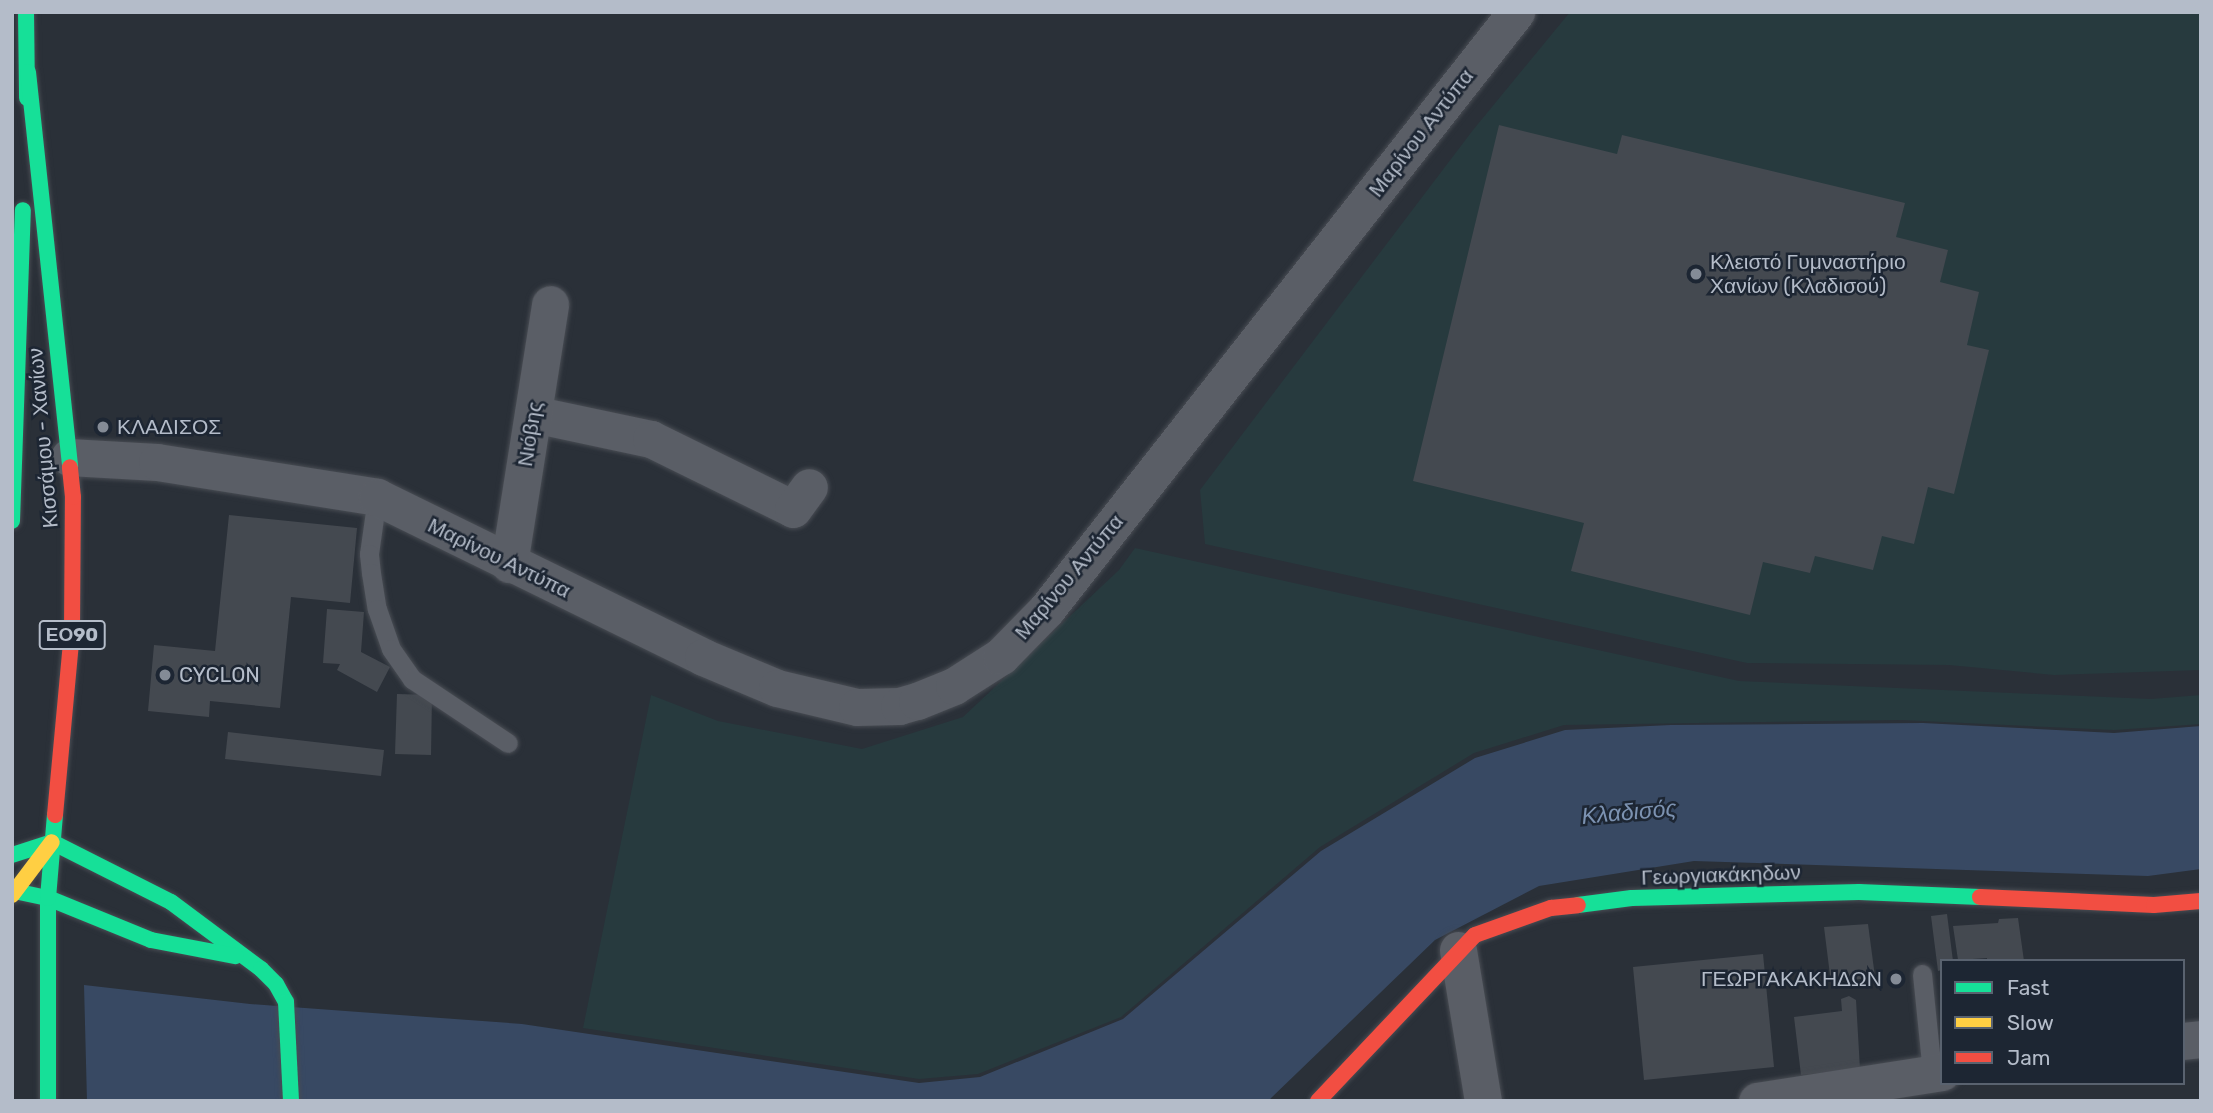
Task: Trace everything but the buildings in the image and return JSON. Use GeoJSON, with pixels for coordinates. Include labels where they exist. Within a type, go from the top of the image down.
{"type":"FeatureCollection","features":[{"type":"Feature","properties":{"kind":"street","name":"Κισσάμου - Χανίων"},"geometry":{"type":"LineString","coordinates":[[26,12],[28,72],[74,497],[72,631],[52,842]]}},
{"type":"Feature","properties":{"kind":"street","name":"Μαρίνου Αντύπα"},"geometry":{"type":"LineString","coordinates":[[69,457],[157,462],[377,497],[703,657],[802,695],[848,706],[878,708],[916,701],[954,686],[1001,656],[1046,610],[1516,12]]}},
{"type":"Feature","properties":{"kind":"street","name":"Κισσάμου - Χανίων"},"geometry":{"type":"LineString","coordinates":[[12,522],[15,372],[28,72]]}},
{"type":"Feature","properties":{"kind":"street","name":"Νιόβης"},"geometry":{"type":"LineString","coordinates":[[509,564],[551,304]]}},
{"type":"Feature","properties":{"kind":"street"},"geometry":{"type":"LineString","coordinates":[[15,372],[60,372]]}},
{"type":"Feature","properties":{"kind":"street"},"geometry":{"type":"LineString","coordinates":[[533,414],[651,439],[793,509],[809,487]]}},
{"type":"Feature","properties":{"kind":"street"},"geometry":{"type":"LineString","coordinates":[[52,842],[13,892],[48,898],[151,940],[241,957]]}},
{"type":"Feature","properties":{"kind":"street"},"geometry":{"type":"LineString","coordinates":[[12,855],[52,842],[171,902],[241,957],[261,969],[276,984],[286,1002],[291,1101]]}},
{"type":"Feature","properties":{"kind":"street","name":"ΕΟ90"},"geometry":{"type":"LineString","coordinates":[[48,1101],[48,898],[52,842]]}},
{"type":"Feature","properties":{"kind":"street","name":"Γεωργιακάκηδων"},"geometry":{"type":"LineString","coordinates":[[1318,1101],[1475,935],[1551,908],[1632,898],[1859,892],[2154,905],[2201,901]]}},
{"type":"Feature","properties":{"kind":"street"},"geometry":{"type":"LineString","coordinates":[[1458,950],[1483,1101]]}},
{"type":"Feature","properties":{"kind":"street"},"geometry":{"type":"LineString","coordinates":[[1758,1101],[1886,1091],[1937,1072]]}},
{"type":"Feature","properties":{"kind":"lane"},"geometry":{"type":"LineString","coordinates":[[377,497],[369,554],[377,609],[391,649],[412,679],[508,743]]}},
{"type":"Feature","properties":{"kind":"lane"},"geometry":{"type":"LineString","coordinates":[[1922,974],[1937,1072]]}},
{"type":"Feature","properties":{"kind":"green space","name":"Κλειστό Γυμναστήριο Χανίων (Κλαδισού)"},"geometry":{"type":"Polygon","coordinates":[[[1570,12],[2201,12],[2201,670],[2054,675],[1949,665],[1747,663],[1205,544],[1200,490],[1473,130],[1570,12]]]}},
{"type":"Feature","properties":{"kind":"green space"},"geometry":{"type":"Polygon","coordinates":[[[1135,548],[1739,681],[2151,699],[2201,695],[2201,724],[2114,730],[1901,720],[1564,725],[1474,753],[1320,847],[1121,1017],[978,1074],[919,1079],[583,1028],[651,695],[718,721],[862,749],[963,717],[1119,570],[1135,548]]]}},
{"type":"Feature","properties":{"kind":"water","name":"Κλαδισός"},"geometry":{"type":"Polygon","coordinates":[[[1923,723],[2114,733],[2201,726],[2201,869],[2148,876],[1694,861],[1539,886],[1435,940],[1268,1101],[87,1101],[84,985],[250,1004],[522,1024],[919,1083],[980,1077],[1123,1019],[1321,851],[1475,758],[1565,730],[1671,725],[1923,723]]]}},
{"type":"Feature","properties":{"kind":"traffic: fast"},"geometry":{"type":"LineString","coordinates":[[26,12],[27,98]]}},
{"type":"Feature","properties":{"kind":"traffic: fast"},"geometry":{"type":"LineString","coordinates":[[28,72],[70,467]]}},
{"type":"Feature","properties":{"kind":"traffic: fast"},"geometry":{"type":"LineString","coordinates":[[12,521],[23,210]]}},
{"type":"Feature","properties":{"kind":"traffic: fast"},"geometry":{"type":"LineString","coordinates":[[48,1101],[48,898],[55,815]]}},
{"type":"Feature","properties":{"kind":"traffic: fast"},"geometry":{"type":"LineString","coordinates":[[12,855],[52,842],[171,902],[261,969],[276,984],[286,1002],[291,1101]]}},
{"type":"Feature","properties":{"kind":"traffic: fast"},"geometry":{"type":"LineString","coordinates":[[19,892],[48,898],[151,940],[235,956]]}},
{"type":"Feature","properties":{"kind":"traffic: fast"},"geometry":{"type":"LineString","coordinates":[[1578,905],[1632,898],[1859,892],[1980,897]]}},
{"type":"Feature","properties":{"kind":"traffic: slow"},"geometry":{"type":"LineString","coordinates":[[12,895],[52,842]]}},
{"type":"Feature","properties":{"kind":"traffic: jam"},"geometry":{"type":"LineString","coordinates":[[55,815],[72,630],[73,497],[70,467]]}},
{"type":"Feature","properties":{"kind":"traffic: jam"},"geometry":{"type":"LineString","coordinates":[[1980,897],[2154,905],[2201,901]]}},
{"type":"Feature","properties":{"kind":"traffic: jam"},"geometry":{"type":"LineString","coordinates":[[1318,1101],[1475,935],[1551,908],[1578,905]]}},
{"type":"Feature","properties":{"kind":"place","name":"Κλειστό Γυμναστήριο Χανίων (Κλαδισού)"},"geometry":{"type":"Point","coordinates":[1696,274]}},
{"type":"Feature","properties":{"kind":"place","name":"ΚΛΑΔΙΣΟΣ"},"geometry":{"type":"Point","coordinates":[103,427]}},
{"type":"Feature","properties":{"kind":"place","name":"CYCLON"},"geometry":{"type":"Point","coordinates":[165,675]}},
{"type":"Feature","properties":{"kind":"place","name":"ΓΕΩΡΓΑΚΑΚΗΔΩΝ"},"geometry":{"type":"Point","coordinates":[1896,979]}}]}
